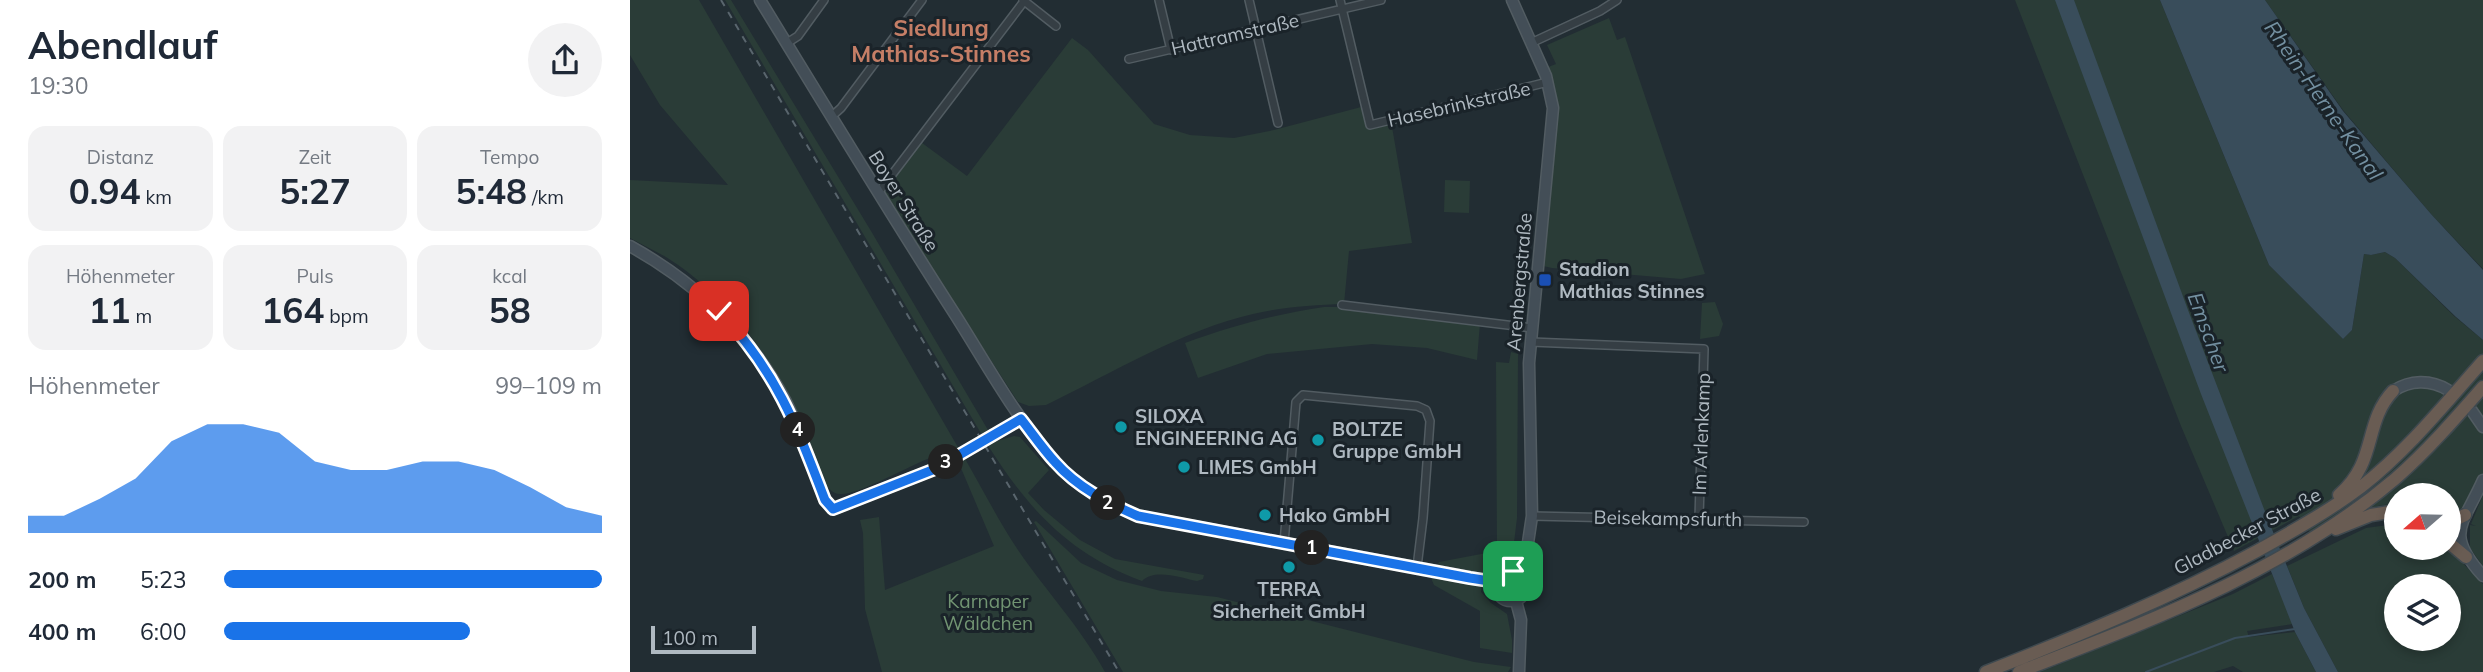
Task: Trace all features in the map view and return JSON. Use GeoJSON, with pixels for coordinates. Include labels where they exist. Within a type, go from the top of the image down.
{"type":"FeatureCollection","features":[{"type":"Feature","properties":{"kind":"highway","name":"Gladbecker Straße"},"geometry":{"type":"LineString","coordinates":[[1986,672],[2112,621],[2243,558],[2339,503],[2391,461],[2483,361]]}},
{"type":"Feature","properties":{"kind":"highway","name":"Gladbecker Straße"},"geometry":{"type":"LineString","coordinates":[[2019,672],[2250,574],[2313,539],[2400,474],[2441,435],[2483,387]]}},
{"type":"Feature","properties":{"kind":"highway"},"geometry":{"type":"LineString","coordinates":[[2289,533],[2333,500],[2356,476],[2368,453],[2378,412],[2393,391]]}},
{"type":"Feature","properties":{"kind":"highway"},"geometry":{"type":"LineString","coordinates":[[2313,539],[2364,517],[2384,513]]}},
{"type":"Feature","properties":{"kind":"highway"},"geometry":{"type":"LineString","coordinates":[[2461,517],[2465,515]]}},
{"type":"Feature","properties":{"kind":"highway"},"geometry":{"type":"LineString","coordinates":[[2461,553],[2466,557]]}},
{"type":"Feature","properties":{"kind":"street","name":"Boyer Straße"},"geometry":{"type":"LineString","coordinates":[[760,0],[878,194],[1021,419],[1061,468],[1110,504],[1138,516],[1496,582]]}},
{"type":"Feature","properties":{"kind":"street"},"geometry":{"type":"LineString","coordinates":[[786,43],[798,36],[824,0]]}},
{"type":"Feature","properties":{"kind":"street"},"geometry":{"type":"LineString","coordinates":[[831,117],[841,108],[922,0]]}},
{"type":"Feature","properties":{"kind":"street"},"geometry":{"type":"LineString","coordinates":[[878,194],[1024,0],[1056,26]]}},
{"type":"Feature","properties":{"kind":"street"},"geometry":{"type":"LineString","coordinates":[[1159,0],[1171,50]]}},
{"type":"Feature","properties":{"kind":"street"},"geometry":{"type":"LineString","coordinates":[[1249,0],[1278,123]]}},
{"type":"Feature","properties":{"kind":"street"},"geometry":{"type":"LineString","coordinates":[[1340,0],[1342,9]]}},
{"type":"Feature","properties":{"kind":"street","name":"Hattramstraße"},"geometry":{"type":"LineString","coordinates":[[1129,59],[1381,0]]}},
{"type":"Feature","properties":{"kind":"street","name":"Arenbergstraße"},"geometry":{"type":"LineString","coordinates":[[1512,0],[1548,82],[1553,117],[1531,342],[1529,384],[1532,516],[1526,556],[1518,573]]}},
{"type":"Feature","properties":{"kind":"street"},"geometry":{"type":"LineString","coordinates":[[1531,43],[1617,0]]}},
{"type":"Feature","properties":{"kind":"street","name":"Hasebrinkstraße"},"geometry":{"type":"LineString","coordinates":[[1342,9],[1370,125],[1548,82]]}},
{"type":"Feature","properties":{"kind":"street"},"geometry":{"type":"LineString","coordinates":[[630,246],[674,272],[697,290],[755,352],[785,401],[825,500],[833,509],[935,469],[1021,419]]}},
{"type":"Feature","properties":{"kind":"street"},"geometry":{"type":"LineString","coordinates":[[1342,305],[1532,328]]}},
{"type":"Feature","properties":{"kind":"street","name":"Im Arlenkamp"},"geometry":{"type":"LineString","coordinates":[[1531,342],[1704,349],[1699,519]]}},
{"type":"Feature","properties":{"kind":"street"},"geometry":{"type":"LineString","coordinates":[[2393,391],[2406,384],[2421,382],[2435,383],[2448,390]]}},
{"type":"Feature","properties":{"kind":"street"},"geometry":{"type":"LineString","coordinates":[[1284,543],[1298,397],[1303,395],[1418,406],[1426,410],[1430,421],[1417,567]]}},
{"type":"Feature","properties":{"kind":"street"},"geometry":{"type":"LineString","coordinates":[[2472,411],[2483,427]]}},
{"type":"Feature","properties":{"kind":"street"},"geometry":{"type":"LineString","coordinates":[[2483,480],[2465,515],[2460,537],[2466,557],[2483,576]]}},
{"type":"Feature","properties":{"kind":"street","name":"Beisekampsfurth"},"geometry":{"type":"LineString","coordinates":[[1532,516],[1804,522]]}},
{"type":"Feature","properties":{"kind":"street"},"geometry":{"type":"LineString","coordinates":[[1505,572],[1518,573],[1524,579],[1526,587],[1523,596],[1516,601],[1500,598],[1496,582],[1505,572]]}},
{"type":"Feature","properties":{"kind":"street"},"geometry":{"type":"LineString","coordinates":[[1516,601],[1521,620],[1519,672]]}},
{"type":"Feature","properties":{"kind":"green space"},"geometry":{"type":"Polygon","coordinates":[[[630,0],[699,0],[959,449],[924,461],[860,490],[840,494],[832,492],[823,482],[787,391],[744,328],[691,274],[630,238],[630,180],[728,185],[660,105],[630,55],[630,0]]]}},
{"type":"Feature","properties":{"kind":"green space"},"geometry":{"type":"Polygon","coordinates":[[[725,0],[731,0],[871,231],[988,430],[982,435],[725,0]]]}},
{"type":"Feature","properties":{"kind":"green space"},"geometry":{"type":"Polygon","coordinates":[[[2015,0],[2160,0],[2269,265],[2343,339],[2352,330],[2364,254],[2385,252],[2395,258],[2454,316],[2483,340],[2483,479],[2461,512],[2461,483],[2384,483],[2384,505],[2365,510],[2313,537],[2299,516],[2234,551],[2181,426],[2015,0]]]}},
{"type":"Feature","properties":{"kind":"green space"},"geometry":{"type":"Polygon","coordinates":[[[2265,0],[2483,0],[2483,269],[2431,214],[2343,110],[2265,0]]]}},
{"type":"Feature","properties":{"kind":"green space"},"geometry":{"type":"Polygon","coordinates":[[[1609,18],[1617,40],[1625,37],[1705,274],[1681,279],[1539,265],[1552,137],[1543,69],[1556,64],[1547,45],[1609,18]]]}},
{"type":"Feature","properties":{"kind":"green space"},"geometry":{"type":"Polygon","coordinates":[[[1072,38],[1088,50],[1154,124],[1190,135],[1234,138],[1365,106],[1369,126],[1391,121],[1412,243],[1349,251],[1344,304],[1276,310],[1227,321],[1148,353],[1046,405],[1029,406],[1018,402],[878,193],[918,140],[967,176],[1072,38]]]}},
{"type":"Feature","properties":{"kind":"green space"},"geometry":{"type":"Polygon","coordinates":[[[1445,180],[1470,181],[1469,213],[1444,212],[1445,180]]]}},
{"type":"Feature","properties":{"kind":"green space"},"geometry":{"type":"Polygon","coordinates":[[[1715,302],[1723,324],[1719,336],[1700,339],[1702,303],[1715,302]]]}},
{"type":"Feature","properties":{"kind":"green space"},"geometry":{"type":"Polygon","coordinates":[[[1324,307],[1480,323],[1477,360],[1427,348],[1372,344],[1267,354],[1198,378],[1185,343],[1254,321],[1324,307]]]}},
{"type":"Feature","properties":{"kind":"green space"},"geometry":{"type":"Polygon","coordinates":[[[1511,352],[1518,354],[1517,518],[1512,559],[1502,565],[1484,568],[1481,592],[1507,614],[1512,653],[1480,648],[1480,611],[1434,585],[1431,578],[1439,562],[1497,551],[1496,362],[1509,363],[1511,352]]]}},
{"type":"Feature","properties":{"kind":"green space"},"geometry":{"type":"Polygon","coordinates":[[[1014,436],[1020,437],[1049,470],[1028,493],[1080,540],[1115,559],[1204,575],[1203,579],[1197,581],[1161,574],[1142,581],[1116,570],[1072,543],[1035,509],[987,444],[1014,436]]]}},
{"type":"Feature","properties":{"kind":"green space","name":"Karnaper Wäldchen"},"geometry":{"type":"Polygon","coordinates":[[[964,457],[1018,550],[1085,640],[1105,672],[882,672],[865,609],[863,533],[860,520],[879,517],[885,590],[994,546],[958,461],[964,457]]]}},
{"type":"Feature","properties":{"kind":"green space"},"geometry":{"type":"Polygon","coordinates":[[[2483,495],[2483,566],[2470,548],[2470,525],[2476,526],[2471,524],[2483,495]]]}},
{"type":"Feature","properties":{"kind":"green space"},"geometry":{"type":"Polygon","coordinates":[[[1034,522],[1081,563],[1117,580],[1161,591],[1217,597],[1474,662],[1511,667],[1508,672],[1123,672],[1034,522]]]}},
{"type":"Feature","properties":{"kind":"green space"},"geometry":{"type":"Polygon","coordinates":[[[2384,526],[2384,560],[2460,560],[2483,584],[2483,672],[2338,672],[2304,608],[2287,566],[2366,528],[2384,526]]]}},
{"type":"Feature","properties":{"kind":"green space"},"geometry":{"type":"Polygon","coordinates":[[[2272,574],[2293,624],[2247,631],[2249,637],[2295,632],[2316,672],[2243,672],[2233,666],[2214,672],[2040,672],[2233,594],[2272,574]]]}},
{"type":"Feature","properties":{"kind":"water"},"geometry":{"type":"Polygon","coordinates":[[[2055,0],[2074,0],[2269,522],[2304,608],[2338,672],[2316,672],[2295,632],[2201,394],[2055,0]]]}},
{"type":"Feature","properties":{"kind":"water","name":"Rhein-Herne-Kanal"},"geometry":{"type":"Polygon","coordinates":[[[2160,0],[2265,0],[2343,111],[2483,270],[2483,340],[2395,258],[2385,252],[2364,254],[2352,330],[2343,339],[2269,265],[2160,0]]]}},
{"type":"Feature","properties":{"kind":"waterway"},"geometry":{"type":"LineString","coordinates":[[2146,672],[2235,638],[2295,629]]}},
{"type":"Feature","properties":{"kind":"railway"},"geometry":{"type":"LineString","coordinates":[[721,0],[1119,672]]}},
{"type":"Feature","properties":{"kind":"place","name":"Stadion Mathias Stinnes"},"geometry":{"type":"Point","coordinates":[1545,280]}},
{"type":"Feature","properties":{"kind":"place","name":"SILOXA ENGINEERING AG"},"geometry":{"type":"Point","coordinates":[1121,427]}},
{"type":"Feature","properties":{"kind":"place","name":"BOLTZE Gruppe GmbH"},"geometry":{"type":"Point","coordinates":[1318,440]}},
{"type":"Feature","properties":{"kind":"place","name":"LIMES GmbH"},"geometry":{"type":"Point","coordinates":[1184,467]}},
{"type":"Feature","properties":{"kind":"place","name":"Hako GmbH"},"geometry":{"type":"Point","coordinates":[1265,515]}},
{"type":"Feature","properties":{"kind":"place","name":"TERRA Sicherheit GmbH"},"geometry":{"type":"Point","coordinates":[1289,567]}},
{"type":"Feature","properties":{"kind":"district","name":"Siedlung Mathias-Stinnes"},"geometry":{"type":"Point","coordinates":[941,40]}},
{"type":"Feature","properties":{"kind":"route"},"geometry":{"type":"LineString","coordinates":[[719,311],[755,352],[769,373],[795,422],[825,500],[833,509],[935,469],[1021,419],[1054,462],[1074,480],[1110,504],[1138,516],[1496,582],[1503,573],[1513,571]]}},
{"type":"Feature","properties":{"kind":"water label","name":"Emscher"},"geometry":{"type":"Point","coordinates":[2209,332]}}]}
